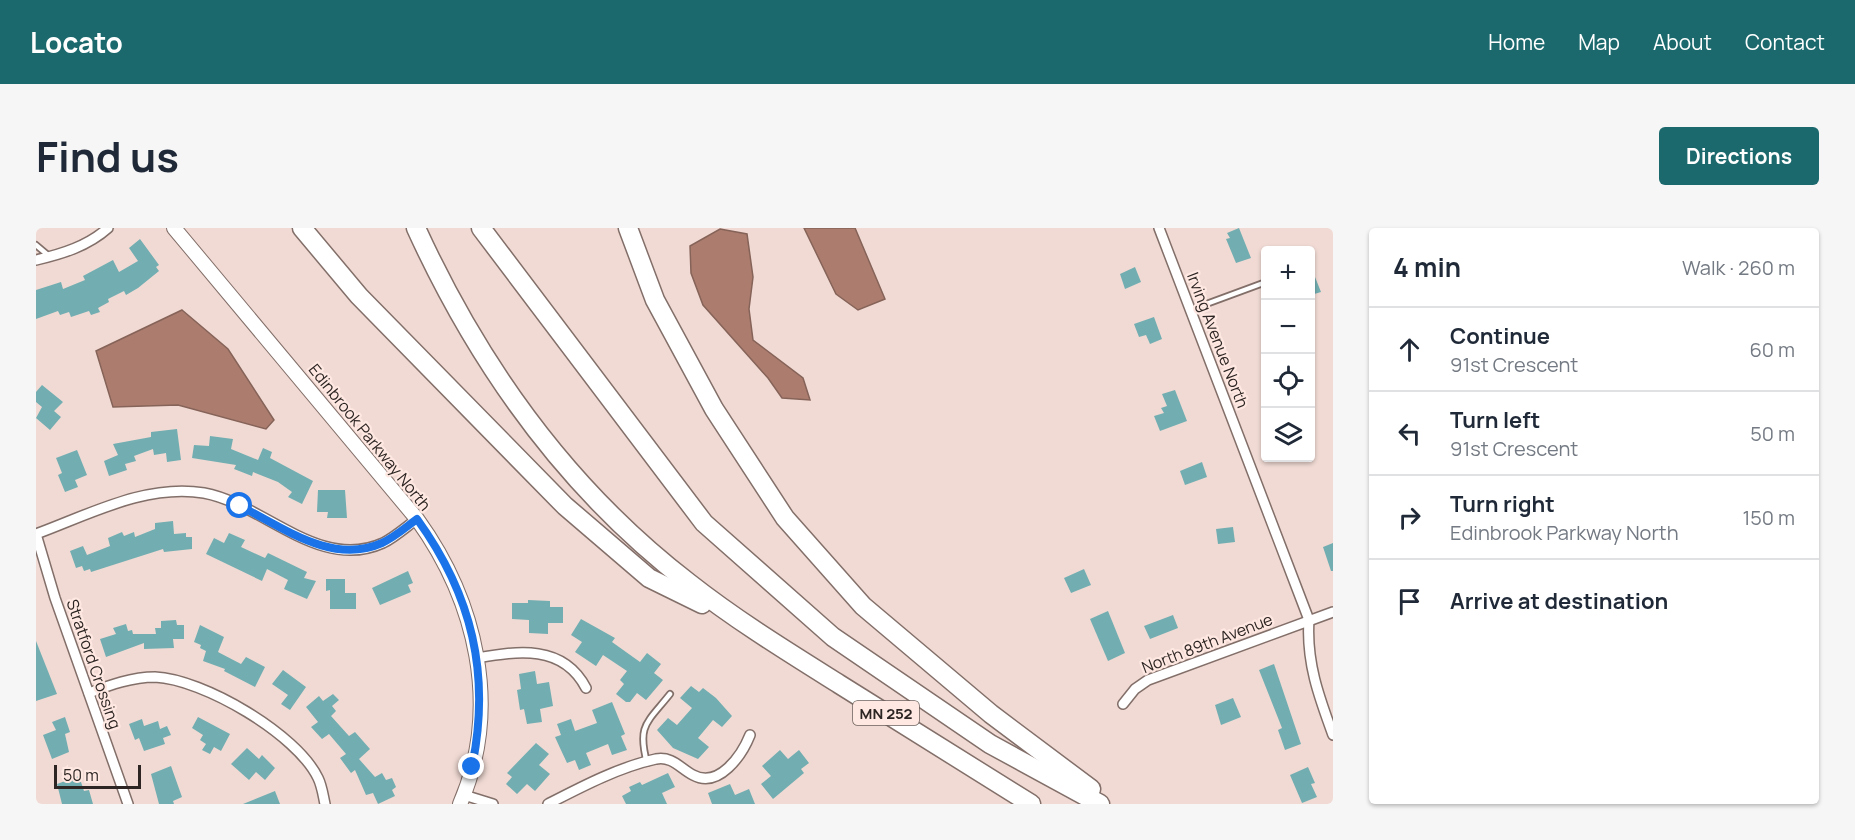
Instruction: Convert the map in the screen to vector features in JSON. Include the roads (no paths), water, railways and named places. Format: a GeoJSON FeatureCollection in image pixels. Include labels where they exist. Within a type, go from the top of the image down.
{"type":"FeatureCollection","features":[{"type":"Feature","properties":{"kind":"highway"},"geometry":{"type":"LineString","coordinates":[[302,228],[359,296],[565,506],[649,578],[742,623]]}},
{"type":"Feature","properties":{"kind":"highway"},"geometry":{"type":"LineString","coordinates":[[416,228],[440,280],[502,386],[543,440],[587,491],[636,538],[688,583],[742,623]]}},
{"type":"Feature","properties":{"kind":"highway"},"geometry":{"type":"LineString","coordinates":[[481,228],[704,523],[833,637],[990,744],[1100,804]]}},
{"type":"Feature","properties":{"kind":"highway"},"geometry":{"type":"LineString","coordinates":[[628,228],[655,300],[714,409],[785,518],[863,606],[991,714],[1111,804]]}},
{"type":"Feature","properties":{"kind":"highway","name":"MN 252"},"geometry":{"type":"LineString","coordinates":[[742,623],[1031,804]]}},
{"type":"Feature","properties":{"kind":"street"},"geometry":{"type":"LineString","coordinates":[[36,260],[72,250],[98,237],[108,228]]}},
{"type":"Feature","properties":{"kind":"street","name":"Edinbrook Parkway North"},"geometry":{"type":"LineString","coordinates":[[174,228],[417,519],[457,585],[477,658],[480,687],[478,732],[462,799]]}},
{"type":"Feature","properties":{"kind":"street","name":"Irving Avenue North"},"geometry":{"type":"LineString","coordinates":[[1159,228],[1309,620],[1307,642],[1310,666],[1333,735]]}},
{"type":"Feature","properties":{"kind":"street"},"geometry":{"type":"LineString","coordinates":[[36,534],[142,496],[180,492],[221,498],[332,550],[367,548],[384,542],[417,519]]}},
{"type":"Feature","properties":{"kind":"street","name":"Stratford Crossing"},"geometry":{"type":"LineString","coordinates":[[36,534],[55,598],[128,804]]}},
{"type":"Feature","properties":{"kind":"street","name":"North 89th Avenue"},"geometry":{"type":"LineString","coordinates":[[1123,704],[1135,689],[1148,680],[1333,612]]}},
{"type":"Feature","properties":{"kind":"street"},"geometry":{"type":"LineString","coordinates":[[477,658],[525,651],[543,653],[574,671],[586,688]]}},
{"type":"Feature","properties":{"kind":"street"},"geometry":{"type":"LineString","coordinates":[[89,693],[137,678],[155,677],[173,679],[198,688],[261,721],[296,750],[318,776],[325,804]]}},
{"type":"Feature","properties":{"kind":"street"},"geometry":{"type":"LineString","coordinates":[[548,804],[595,781],[647,763],[667,759],[693,776],[706,778],[717,775],[732,765],[743,751],[750,735]]}},
{"type":"Feature","properties":{"kind":"street"},"geometry":{"type":"LineString","coordinates":[[462,799],[493,804]]}},
{"type":"Feature","properties":{"kind":"lane"},"geometry":{"type":"LineString","coordinates":[[36,245],[50,256]]}},
{"type":"Feature","properties":{"kind":"lane"},"geometry":{"type":"LineString","coordinates":[[1190,310],[1261,284]]}},
{"type":"Feature","properties":{"kind":"lane"},"geometry":{"type":"LineString","coordinates":[[647,763],[642,743],[642,729],[670,694]]}}]}
